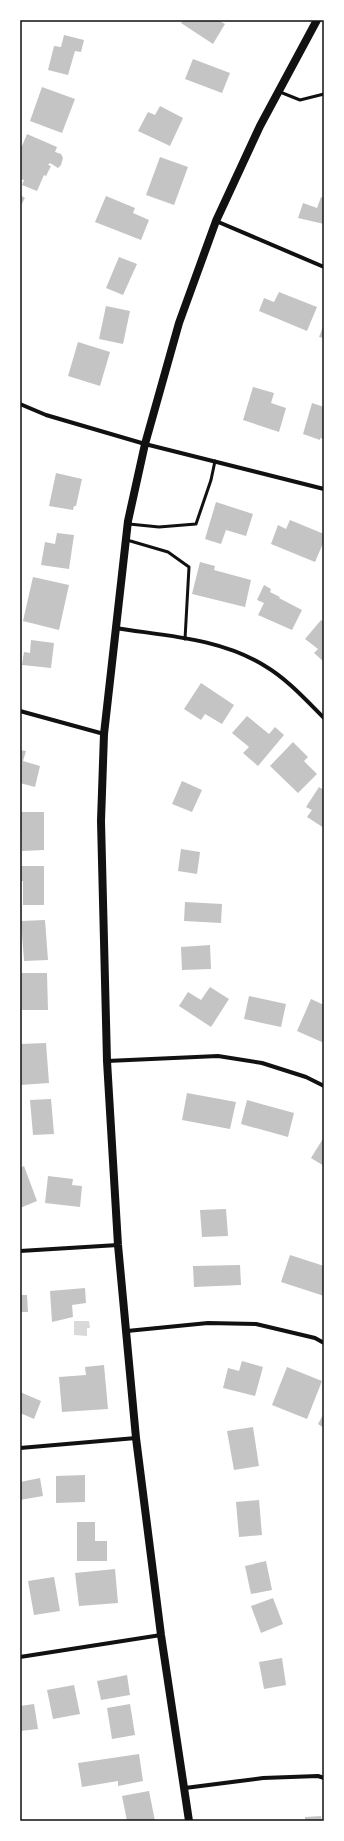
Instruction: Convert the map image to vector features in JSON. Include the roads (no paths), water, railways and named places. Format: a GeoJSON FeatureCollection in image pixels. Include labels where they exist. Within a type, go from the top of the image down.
{"type":"FeatureCollection","features":[{"type":"Feature","properties":{"kind":"main road"},"geometry":{"type":"LineString","coordinates":[[189,1821],[161,1635],[136,1438],[118,1245],[107,1060],[101,821],[104,734],[128,524],[145,444],[179,323],[216,221],[260,126],[317,20]]}},
{"type":"Feature","properties":{"kind":"street"},"geometry":{"type":"LineString","coordinates":[[216,221],[324,267]]}},
{"type":"Feature","properties":{"kind":"street"},"geometry":{"type":"LineString","coordinates":[[20,404],[46,415],[145,444],[324,489]]}},
{"type":"Feature","properties":{"kind":"street"},"geometry":{"type":"LineString","coordinates":[[115,628],[206,642],[238,652],[266,666],[302,696],[324,718]]}},
{"type":"Feature","properties":{"kind":"street"},"geometry":{"type":"LineString","coordinates":[[20,711],[104,734]]}},
{"type":"Feature","properties":{"kind":"street"},"geometry":{"type":"LineString","coordinates":[[107,1060],[218,1056],[262,1063],[306,1077],[324,1086]]}},
{"type":"Feature","properties":{"kind":"street"},"geometry":{"type":"LineString","coordinates":[[20,1251],[118,1245]]}},
{"type":"Feature","properties":{"kind":"street"},"geometry":{"type":"LineString","coordinates":[[127,1331],[208,1323],[256,1324],[315,1338],[324,1343]]}},
{"type":"Feature","properties":{"kind":"street"},"geometry":{"type":"LineString","coordinates":[[20,1448],[136,1438]]}},
{"type":"Feature","properties":{"kind":"street"},"geometry":{"type":"LineString","coordinates":[[20,1657],[161,1635]]}},
{"type":"Feature","properties":{"kind":"street"},"geometry":{"type":"LineString","coordinates":[[185,1788],[264,1778],[318,1776],[324,1778]]}},
{"type":"Feature","properties":{"kind":"lane"},"geometry":{"type":"LineString","coordinates":[[278,91],[300,100],[324,94]]}},
{"type":"Feature","properties":{"kind":"lane"},"geometry":{"type":"LineString","coordinates":[[128,524],[159,527],[196,524],[211,480],[215,461]]}},
{"type":"Feature","properties":{"kind":"lane"},"geometry":{"type":"LineString","coordinates":[[126,540],[168,552],[189,567],[185,639]]}}]}
